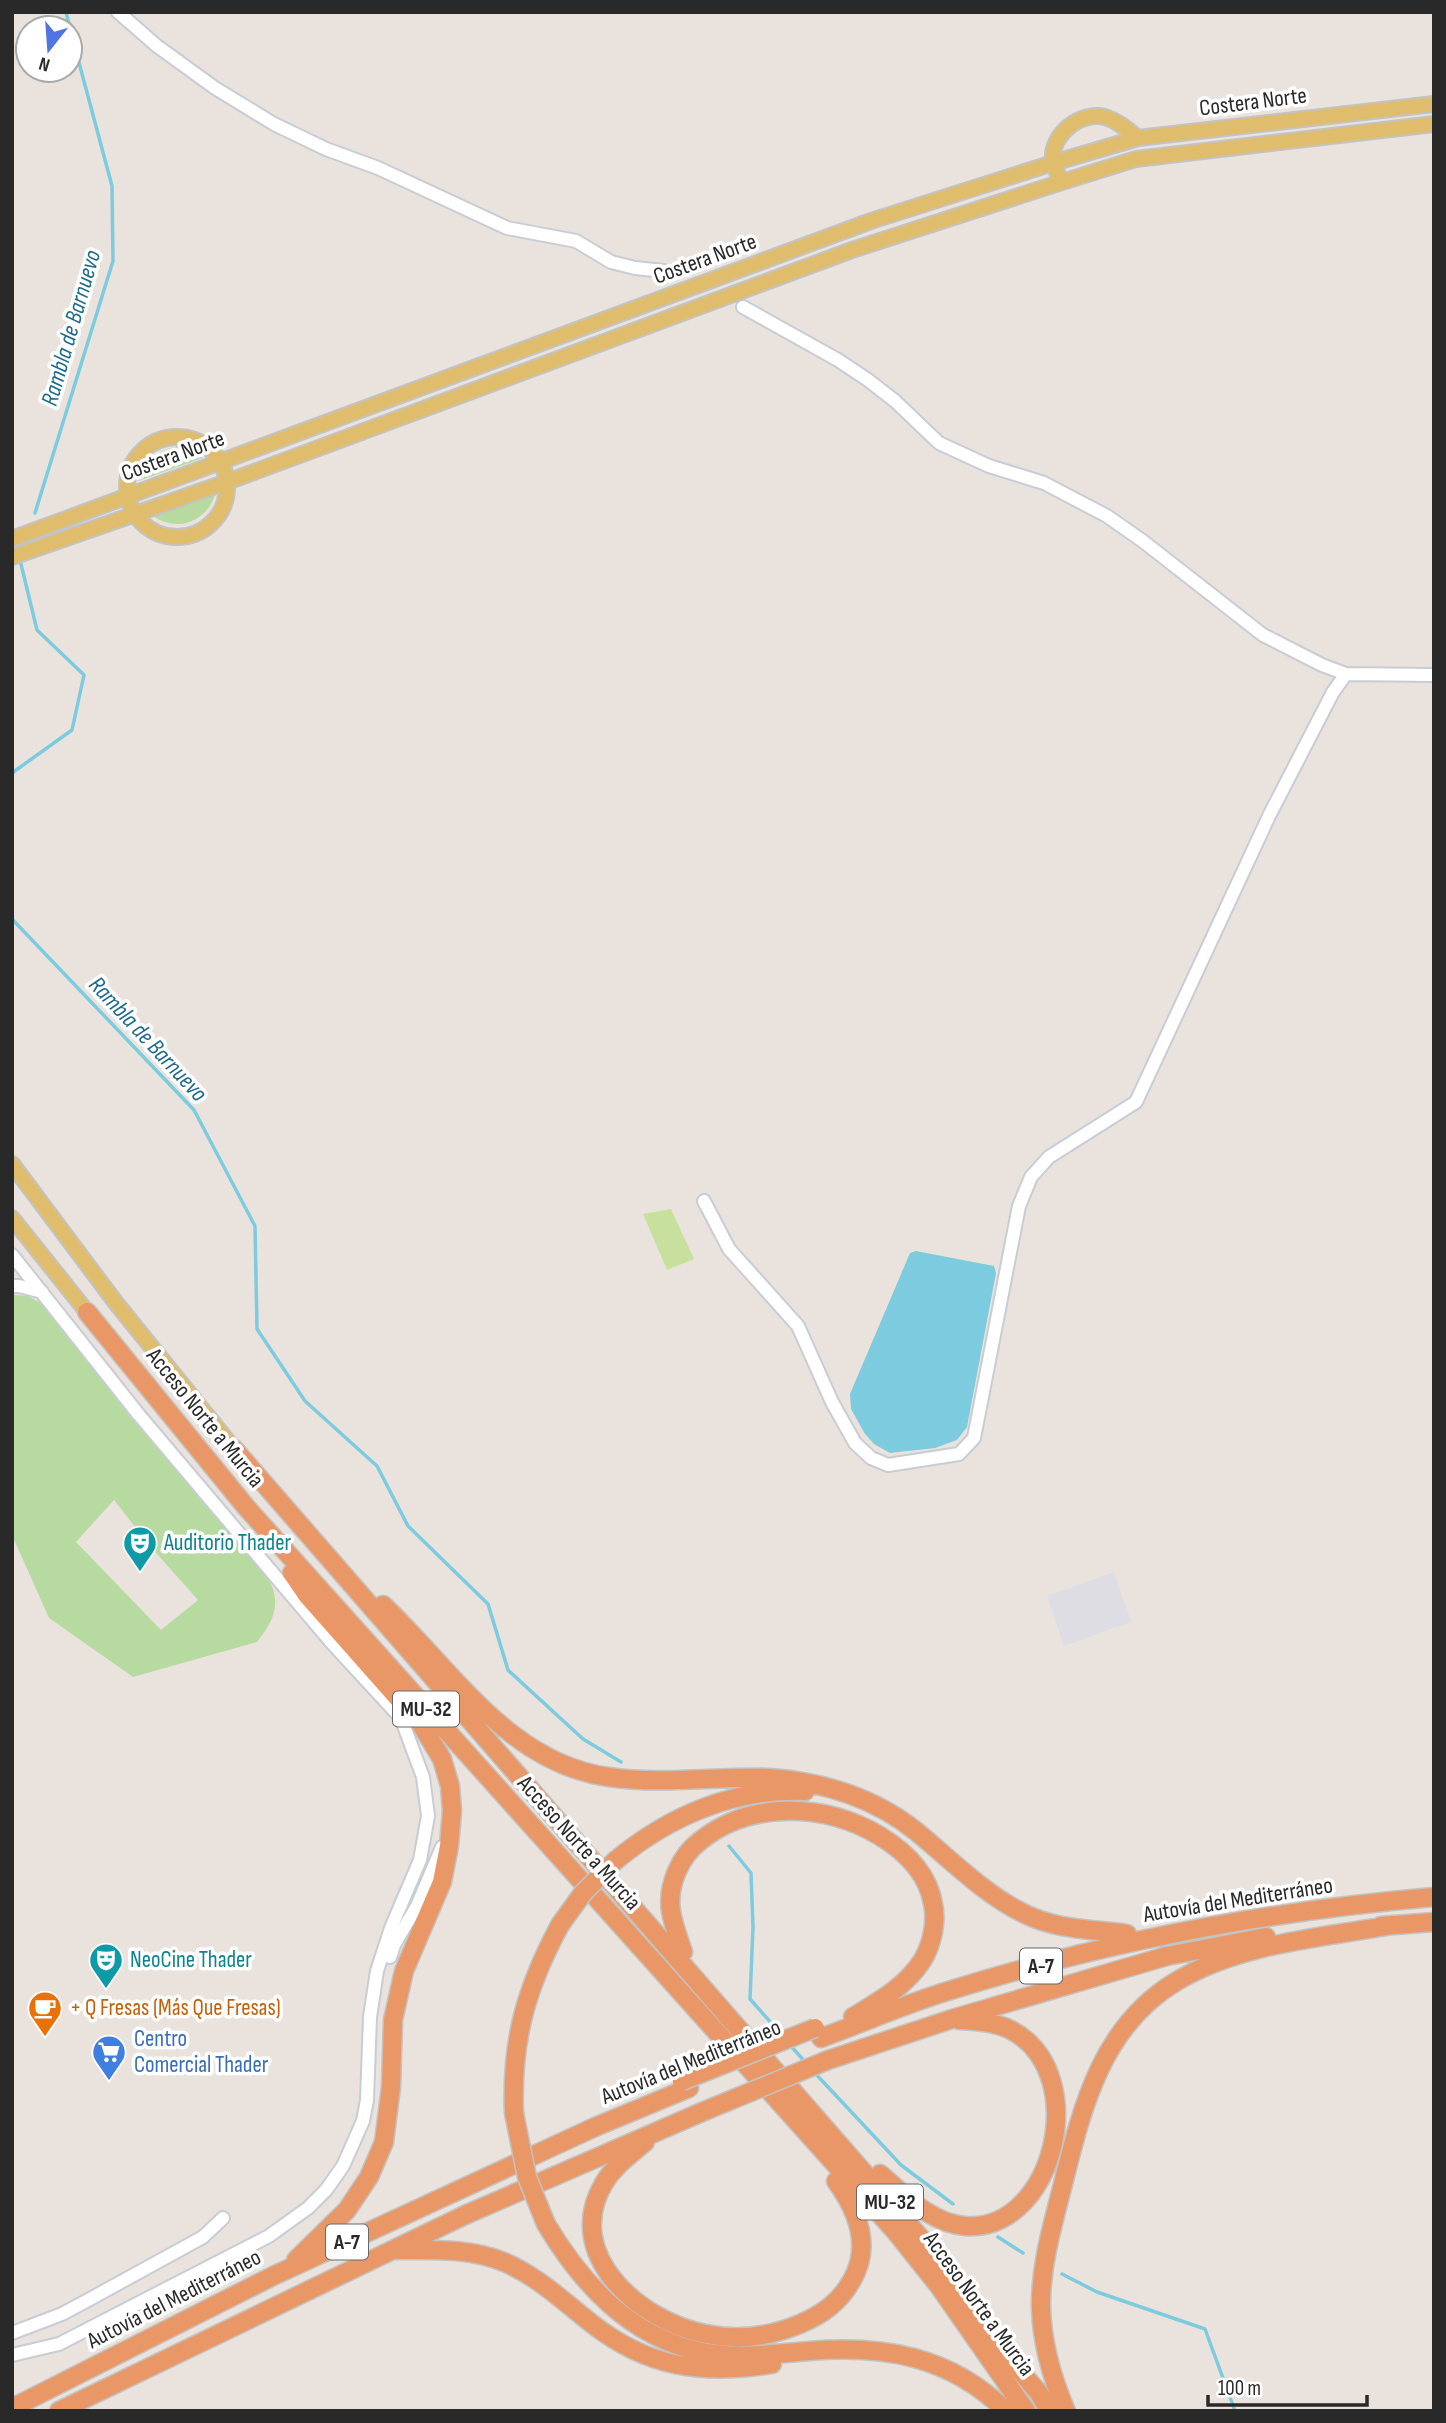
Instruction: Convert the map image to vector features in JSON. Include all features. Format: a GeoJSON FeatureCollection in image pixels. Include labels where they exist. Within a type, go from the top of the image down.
{"type":"FeatureCollection","features":[{"type":"Feature","properties":{"kind":"highway","name":"Acceso Norte a Murcia"},"geometry":{"type":"LineString","coordinates":[[87,1312],[246,1507],[909,2249],[1026,2411]]}},
{"type":"Feature","properties":{"kind":"highway"},"geometry":{"type":"LineString","coordinates":[[234,1449],[351,1575],[880,2174],[954,2265],[1026,2368],[1039,2393]]}},
{"type":"Feature","properties":{"kind":"highway","name":"Acceso Norte a Murcia"},"geometry":{"type":"LineString","coordinates":[[234,1449],[938,2258],[1039,2393],[1049,2411]]}},
{"type":"Feature","properties":{"kind":"highway"},"geometry":{"type":"LineString","coordinates":[[246,1507],[307,1595],[421,1724],[442,1759],[450,1786],[452,1811],[442,1882],[404,1971],[393,2020],[391,2087],[384,2142],[369,2177],[347,2210],[296,2260]]}},
{"type":"Feature","properties":{"kind":"highway"},"geometry":{"type":"LineString","coordinates":[[351,1575],[488,1713],[526,1745],[556,1761],[591,1773],[621,1779],[793,1779],[843,1791],[868,1800],[896,1817],[982,1888],[1023,1914],[1059,1926],[1126,1934]]}},
{"type":"Feature","properties":{"kind":"highway"},"geometry":{"type":"LineString","coordinates":[[896,1817],[862,1803],[815,1791],[789,1790],[746,1794],[670,1823],[615,1861],[583,1893],[560,1925],[538,1966],[519,2025],[513,2069],[514,2113],[521,2156],[546,2224],[565,2254],[603,2300],[639,2327],[663,2339],[702,2352],[746,2356],[863,2349],[904,2354],[935,2364],[973,2383],[1006,2411]]}},
{"type":"Feature","properties":{"kind":"highway"},"geometry":{"type":"LineString","coordinates":[[683,1952],[671,1910],[673,1887],[679,1866],[691,1848],[709,1833],[733,1821],[759,1813],[789,1810],[817,1812],[842,1818],[867,1828],[892,1843],[911,1860],[931,1892],[935,1914],[924,1959],[886,1998],[853,2017]]}},
{"type":"Feature","properties":{"kind":"highway","name":"Autovía del Mediterráneo"},"geometry":{"type":"LineString","coordinates":[[12,2408],[273,2276],[685,2084],[818,2033],[957,1989],[1134,1942],[1267,1916],[1434,1897]]}},
{"type":"Feature","properties":{"kind":"highway"},"geometry":{"type":"LineString","coordinates":[[818,2033],[853,2017],[985,1971],[1126,1934],[1242,1913],[1267,1916]]}},
{"type":"Feature","properties":{"kind":"highway","name":"Autovía del Mediterráneo"},"geometry":{"type":"LineString","coordinates":[[59,2411],[465,2215],[660,2129],[828,2060],[952,2019],[1167,1955],[1250,1939],[1434,1922]]}},
{"type":"Feature","properties":{"kind":"highway"},"geometry":{"type":"LineString","coordinates":[[1066,2411],[1046,2351],[1041,2306],[1042,2279],[1055,2214],[1087,2094],[1110,2047],[1138,2012],[1155,1998],[1175,1983],[1214,1962],[1271,1947],[1392,1925]]}},
{"type":"Feature","properties":{"kind":"highway"},"geometry":{"type":"LineString","coordinates":[[880,2174],[925,2211],[951,2223],[967,2226],[992,2222],[1015,2209],[1028,2196],[1044,2169],[1056,2132],[1057,2112],[1053,2085],[1040,2055],[1011,2030],[998,2025],[952,2019]]}},
{"type":"Feature","properties":{"kind":"highway"},"geometry":{"type":"LineString","coordinates":[[273,2276],[339,2236],[557,2134],[685,2084]]}},
{"type":"Feature","properties":{"kind":"highway"},"geometry":{"type":"LineString","coordinates":[[660,2129],[617,2165],[602,2185],[593,2207],[594,2245],[607,2272],[622,2290],[644,2308],[676,2326],[723,2337],[761,2336],[778,2332],[820,2314],[841,2297],[855,2275],[861,2244],[856,2213],[847,2196],[786,2122],[774,2097]]}},
{"type":"Feature","properties":{"kind":"highway"},"geometry":{"type":"LineString","coordinates":[[395,2250],[462,2250],[507,2263],[539,2281],[608,2335],[645,2355],[677,2365],[703,2369],[744,2369],[863,2349]]}},
{"type":"Feature","properties":{"kind":"main road","name":"Costera Norte"},"geometry":{"type":"LineString","coordinates":[[12,539],[871,221],[1053,163],[1138,138],[1434,104]]}},
{"type":"Feature","properties":{"kind":"main road"},"geometry":{"type":"LineString","coordinates":[[1062,182],[1053,163],[1054,152],[1058,139],[1068,127],[1084,119],[1102,116],[1138,138]]}},
{"type":"Feature","properties":{"kind":"main road","name":"Costera Norte"},"geometry":{"type":"LineString","coordinates":[[12,557],[227,482],[852,250],[1136,159],[1434,124]]}},
{"type":"Feature","properties":{"kind":"main road"},"geometry":{"type":"LineString","coordinates":[[177,436],[195,440],[210,449],[221,463],[227,482],[226,498],[219,514],[208,526],[193,534],[177,537],[160,534],[145,526],[134,514],[127,497],[127,479],[132,462],[144,449],[159,440],[177,436]]}},
{"type":"Feature","properties":{"kind":"main road"},"geometry":{"type":"LineString","coordinates":[[12,1164],[116,1303],[234,1449]]}},
{"type":"Feature","properties":{"kind":"main road"},"geometry":{"type":"LineString","coordinates":[[12,1218],[87,1312]]}},
{"type":"Feature","properties":{"kind":"street"},"geometry":{"type":"LineString","coordinates":[[118,12],[157,46],[215,88],[274,124],[326,149],[378,168],[507,228],[576,241],[611,262],[664,271]]}},
{"type":"Feature","properties":{"kind":"street"},"geometry":{"type":"LineString","coordinates":[[743,307],[838,360],[868,380],[895,401],[939,443],[989,466],[1044,483],[1099,512],[1144,542],[1263,635],[1346,674],[1434,675]]}},
{"type":"Feature","properties":{"kind":"street"},"geometry":{"type":"LineString","coordinates":[[704,1201],[729,1249],[798,1326],[832,1402],[855,1443],[872,1458],[888,1465],[959,1454],[974,1438],[1019,1206],[1031,1177],[1049,1157],[1136,1102],[1269,816],[1346,674]]}},
{"type":"Feature","properties":{"kind":"street"},"geometry":{"type":"LineString","coordinates":[[12,1255],[148,1426],[331,1642],[401,1718],[423,1777],[428,1816],[420,1860],[391,1928],[377,1971],[370,2017],[367,2100],[363,2121],[343,2166],[317,2199],[269,2236],[59,2344],[12,2355]]}},
{"type":"Feature","properties":{"kind":"street"},"geometry":{"type":"LineString","coordinates":[[12,1286],[42,1292]]}},
{"type":"Feature","properties":{"kind":"street"},"geometry":{"type":"LineString","coordinates":[[370,2017],[394,1945],[417,1906],[437,1862],[452,1811]]}},
{"type":"Feature","properties":{"kind":"street"},"geometry":{"type":"LineString","coordinates":[[12,2333],[62,2314],[90,2299],[203,2237],[223,2218]]}},
{"type":"Feature","properties":{"kind":"shaded area"},"geometry":{"type":"Polygon","coordinates":[[[1114,1572],[1131,1622],[1064,1646],[1047,1596],[1114,1572]]]}},
{"type":"Feature","properties":{"kind":"green space"},"geometry":{"type":"Polygon","coordinates":[[[177,446],[194,449],[203,458],[138,481],[144,467],[152,458],[177,446]]]}},
{"type":"Feature","properties":{"kind":"green space"},"geometry":{"type":"Polygon","coordinates":[[[216,492],[206,511],[190,522],[171,523],[151,515],[216,492]]]}},
{"type":"Feature","properties":{"kind":"green space"},"geometry":{"type":"Polygon","coordinates":[[[671,1209],[694,1259],[667,1270],[643,1214],[671,1209]]]}},
{"type":"Feature","properties":{"kind":"green space"},"geometry":{"type":"Polygon","coordinates":[[[12,1296],[28,1296],[41,1303],[269,1580],[275,1597],[274,1612],[257,1642],[133,1677],[49,1618],[12,1535],[12,1296]],[[114,1500],[76,1542],[161,1630],[198,1600],[114,1500]]]}},
{"type":"Feature","properties":{"kind":"water"},"geometry":{"type":"Polygon","coordinates":[[[916,1251],[994,1266],[996,1273],[967,1427],[957,1440],[935,1448],[890,1453],[874,1444],[865,1434],[851,1409],[850,1394],[910,1253],[916,1251]]]}},
{"type":"Feature","properties":{"kind":"waterway","name":"Rambla de Barnuevo"},"geometry":{"type":"LineString","coordinates":[[35,513],[113,261],[112,186],[84,81]]}},
{"type":"Feature","properties":{"kind":"waterway","name":"Rambla de Barnuevo"},"geometry":{"type":"LineString","coordinates":[[12,773],[72,730],[84,675],[37,630],[20,560]]}},
{"type":"Feature","properties":{"kind":"waterway","name":"Rambla de Barnuevo"},"geometry":{"type":"LineString","coordinates":[[12,919],[194,1110],[255,1226],[257,1329],[305,1401],[377,1466],[408,1526],[488,1604],[508,1670],[583,1739],[621,1762]]}},
{"type":"Feature","properties":{"kind":"waterway"},"geometry":{"type":"LineString","coordinates":[[729,1846],[751,1873],[753,1927],[750,1999],[781,2034]]}},
{"type":"Feature","properties":{"kind":"waterway"},"geometry":{"type":"LineString","coordinates":[[790,2045],[806,2063]]}},
{"type":"Feature","properties":{"kind":"waterway"},"geometry":{"type":"LineString","coordinates":[[813,2071],[901,2165],[953,2204]]}},
{"type":"Feature","properties":{"kind":"waterway"},"geometry":{"type":"LineString","coordinates":[[998,2237],[1023,2253]]}},
{"type":"Feature","properties":{"kind":"waterway"},"geometry":{"type":"LineString","coordinates":[[1062,2274],[1097,2292],[1205,2329],[1235,2411]]}},
{"type":"Feature","properties":{"kind":"place","name":"Auditorio Thader"},"geometry":{"type":"Point","coordinates":[140,1573]}},
{"type":"Feature","properties":{"kind":"place","name":"NeoCine Thader"},"geometry":{"type":"Point","coordinates":[106,1990]}},
{"type":"Feature","properties":{"kind":"place","name":"+ Q Fresas (Más Que Fresas)"},"geometry":{"type":"Point","coordinates":[45,2038]}},
{"type":"Feature","properties":{"kind":"place","name":"Centro Comercial Thader"},"geometry":{"type":"Point","coordinates":[109,2082]}}]}
